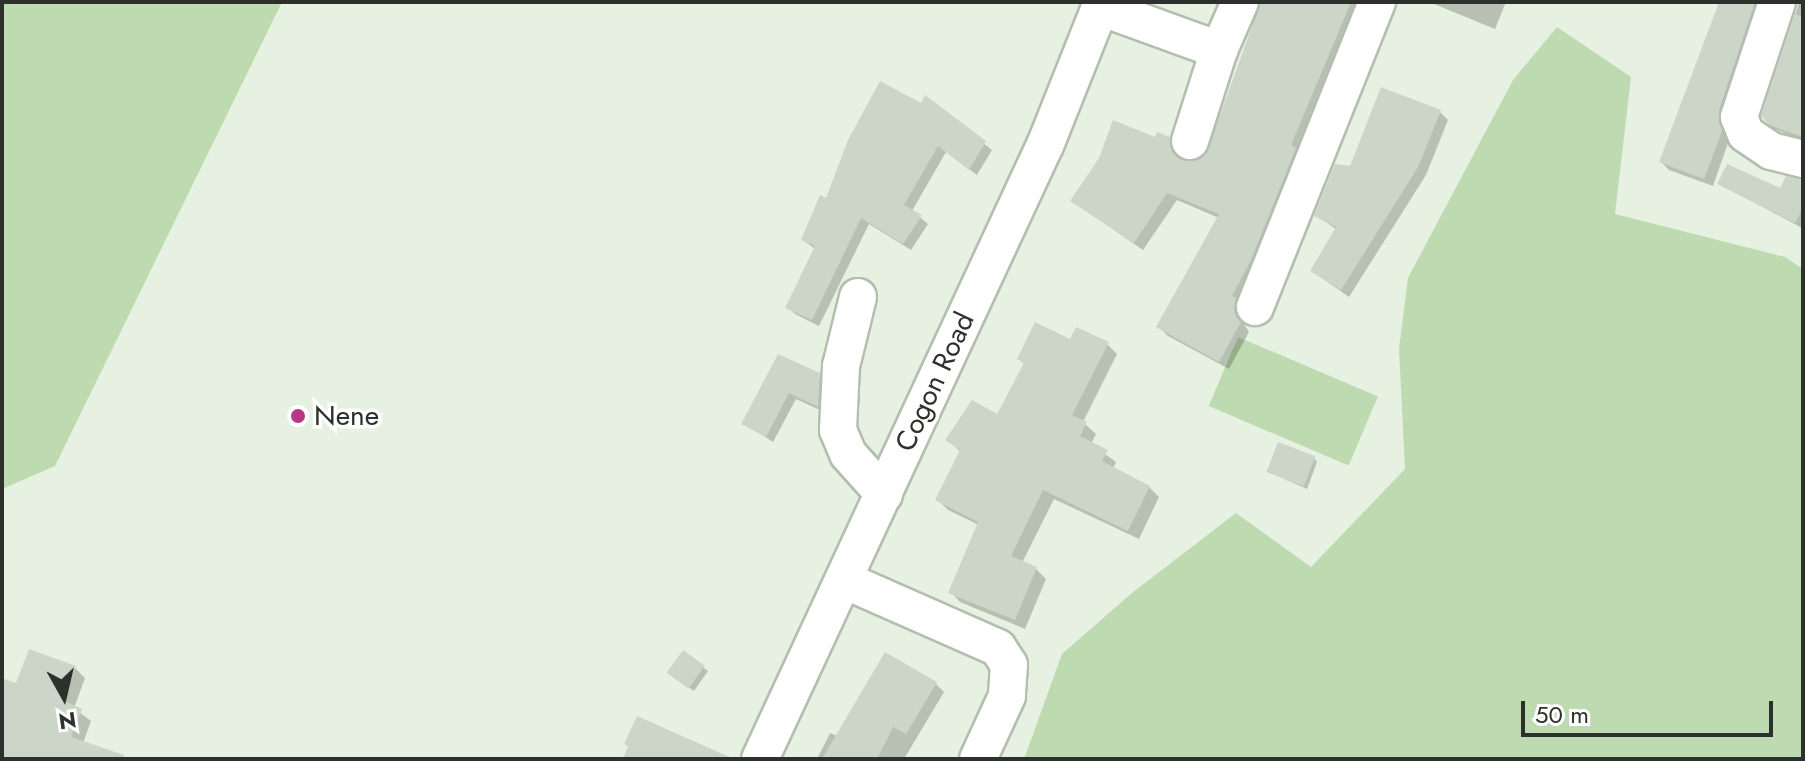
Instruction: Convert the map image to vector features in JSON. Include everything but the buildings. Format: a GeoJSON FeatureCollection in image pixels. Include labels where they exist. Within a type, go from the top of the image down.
{"type":"FeatureCollection","features":[{"type":"Feature","properties":{"kind":"street"},"geometry":{"type":"LineString","coordinates":[[1190,141],[1219,50],[1240,2]]}},
{"type":"Feature","properties":{"kind":"street"},"geometry":{"type":"LineString","coordinates":[[1255,307],[1377,2]]}},
{"type":"Feature","properties":{"kind":"street"},"geometry":{"type":"LineString","coordinates":[[1777,2],[1739,117],[1746,134],[1771,151],[1803,159]]}},
{"type":"Feature","properties":{"kind":"street"},"geometry":{"type":"LineString","coordinates":[[1101,5],[1219,50]]}},
{"type":"Feature","properties":{"kind":"street","name":"Cogon Road"},"geometry":{"type":"LineString","coordinates":[[760,759],[1046,143],[1101,5]]}},
{"type":"Feature","properties":{"kind":"street"},"geometry":{"type":"LineString","coordinates":[[858,297],[841,366],[838,430],[848,454],[884,494]]}},
{"type":"Feature","properties":{"kind":"street"},"geometry":{"type":"LineString","coordinates":[[844,580],[998,648],[1009,665],[1007,696],[978,759]]}},
{"type":"Feature","properties":{"kind":"green space"},"geometry":{"type":"Polygon","coordinates":[[[2,2],[282,2],[55,466],[2,489],[2,2]]]}},
{"type":"Feature","properties":{"kind":"green space"},"geometry":{"type":"Polygon","coordinates":[[[1557,27],[1631,77],[1615,214],[1785,257],[1803,269],[1803,759],[1024,759],[1062,654],[1132,593],[1236,513],[1311,567],[1405,469],[1399,349],[1408,278],[1513,80],[1557,27]]]}},
{"type":"Feature","properties":{"kind":"green space"},"geometry":{"type":"Polygon","coordinates":[[[1238,337],[1378,396],[1349,465],[1209,406],[1238,337]]]}},
{"type":"Feature","properties":{"kind":"place","name":"Nene"},"geometry":{"type":"Point","coordinates":[298,416]}}]}
